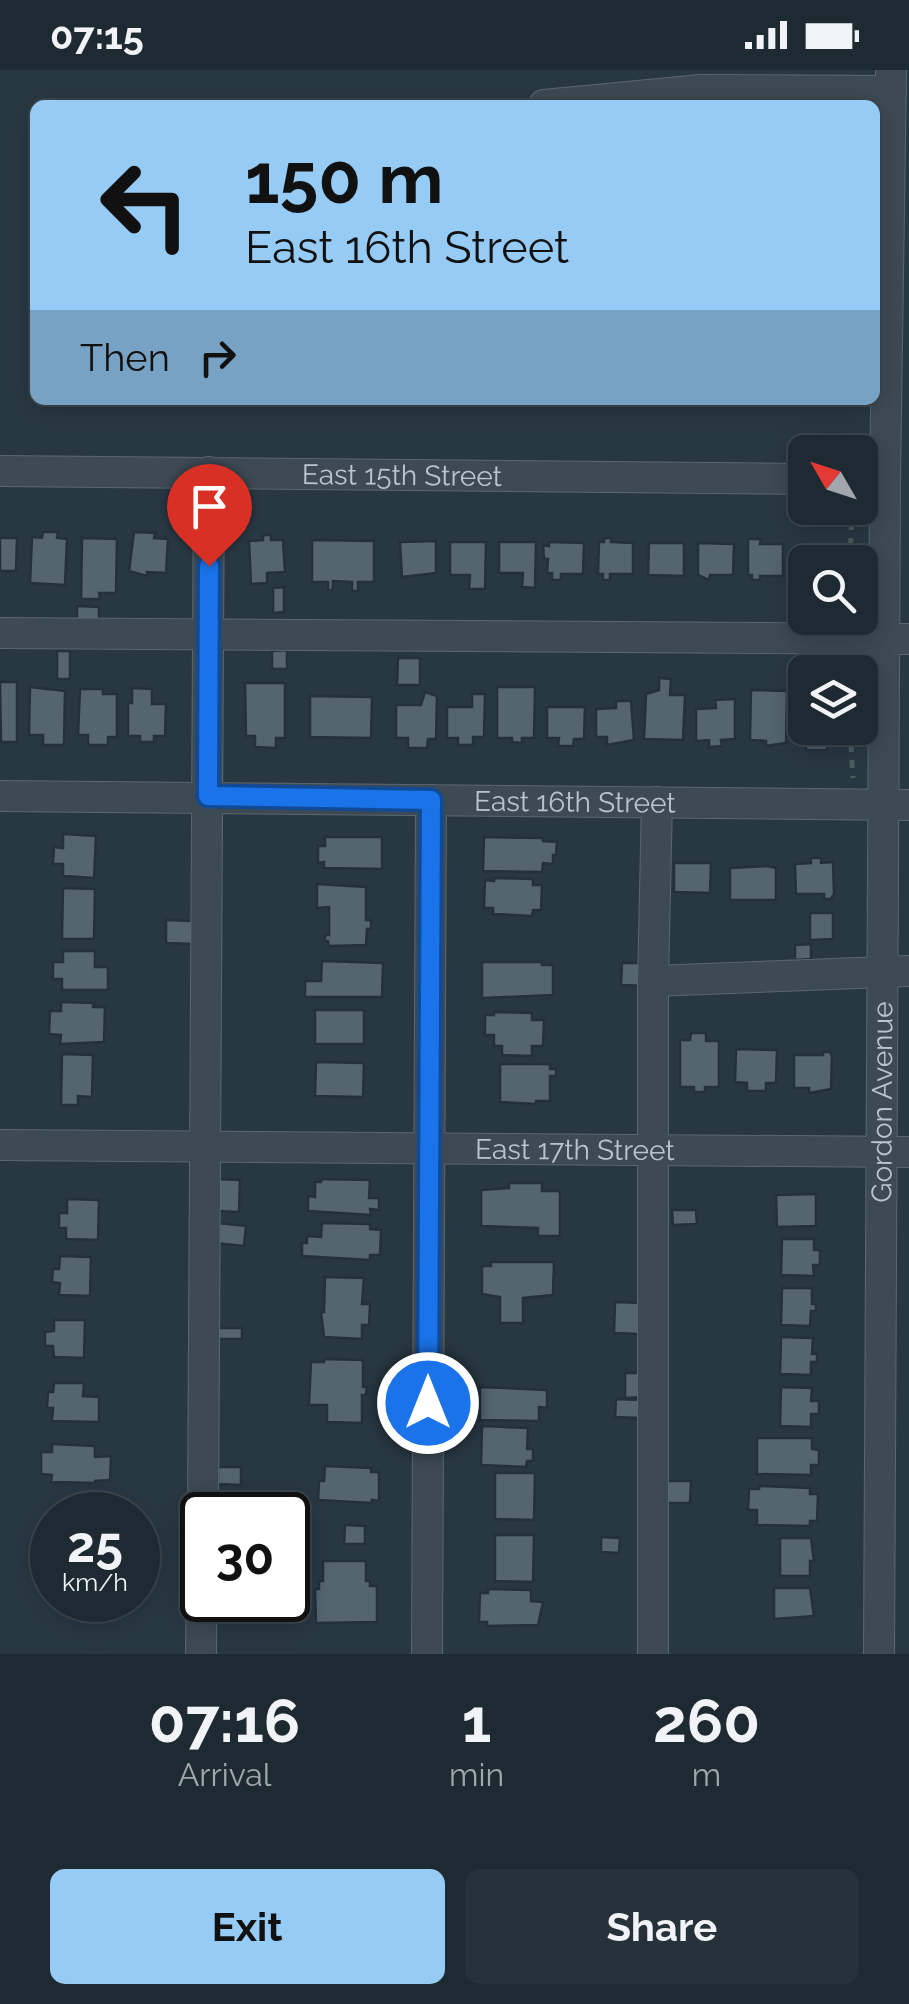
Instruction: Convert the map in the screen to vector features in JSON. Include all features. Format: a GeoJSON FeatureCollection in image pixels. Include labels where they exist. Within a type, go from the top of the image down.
{"type":"FeatureCollection","features":[{"type":"Feature","properties":{"kind":"street"},"geometry":{"type":"LineString","coordinates":[[596,100],[891,80]]}},
{"type":"Feature","properties":{"kind":"street","name":"Gordon Avenue"},"geometry":{"type":"LineString","coordinates":[[879,1654],[896,1152],[897,639],[885,480],[899,287],[899,164],[891,80]]}},
{"type":"Feature","properties":{"kind":"street","name":"East 15th Street"},"geometry":{"type":"LineString","coordinates":[[0,472],[788,479]]}},
{"type":"Feature","properties":{"kind":"street"},"geometry":{"type":"LineString","coordinates":[[202,1492],[209,472]]}},
{"type":"Feature","properties":{"kind":"street"},"geometry":{"type":"LineString","coordinates":[[0,633],[897,639]]}},
{"type":"Feature","properties":{"kind":"street","name":"East 16th Street"},"geometry":{"type":"LineString","coordinates":[[0,796],[897,805]]}},
{"type":"Feature","properties":{"kind":"street"},"geometry":{"type":"LineString","coordinates":[[427,1654],[431,800]]}},
{"type":"Feature","properties":{"kind":"street"},"geometry":{"type":"LineString","coordinates":[[653,1654],[653,981],[657,802]]}},
{"type":"Feature","properties":{"kind":"street"},"geometry":{"type":"LineString","coordinates":[[653,981],[897,971]]}},
{"type":"Feature","properties":{"kind":"street","name":"East 17th Street"},"geometry":{"type":"LineString","coordinates":[[0,1145],[896,1152]]}},
{"type":"Feature","properties":{"kind":"street"},"geometry":{"type":"LineString","coordinates":[[201,1622],[201,1654]]}},
{"type":"Feature","properties":{"kind":"path"},"geometry":{"type":"LineString","coordinates":[[850,745],[850,777]]}},
{"type":"Feature","properties":{"kind":"building"},"geometry":{"type":"Polygon","coordinates":[[[43,532],[58,532],[57,538],[67,539],[65,585],[30,583],[32,537],[42,538],[43,532]]]}},
{"type":"Feature","properties":{"kind":"building"},"geometry":{"type":"Polygon","coordinates":[[[134,532],[155,533],[154,538],[168,539],[166,573],[147,572],[147,576],[129,571],[134,532]]]}},
{"type":"Feature","properties":{"kind":"building"},"geometry":{"type":"Polygon","coordinates":[[[263,535],[283,540],[285,572],[267,573],[267,583],[251,584],[249,541],[263,540],[263,535]]]}},
{"type":"Feature","properties":{"kind":"building"},"geometry":{"type":"Polygon","coordinates":[[[0,538],[17,538],[16,571],[0,571],[0,538]]]}},
{"type":"Feature","properties":{"kind":"building"},"geometry":{"type":"Polygon","coordinates":[[[82,538],[117,539],[116,593],[99,593],[100,599],[81,599],[82,538]]]}},
{"type":"Feature","properties":{"kind":"building"},"geometry":{"type":"Polygon","coordinates":[[[604,538],[633,543],[633,574],[610,574],[610,580],[603,580],[603,574],[598,574],[599,542],[604,542],[604,538]]]}},
{"type":"Feature","properties":{"kind":"building"},"geometry":{"type":"Polygon","coordinates":[[[748,539],[761,539],[760,544],[783,544],[783,576],[752,580],[752,575],[748,575],[748,539]]]}},
{"type":"Feature","properties":{"kind":"building"},"geometry":{"type":"Polygon","coordinates":[[[312,540],[374,541],[374,582],[358,582],[358,591],[352,591],[352,582],[333,581],[333,590],[328,590],[328,582],[312,582],[312,540]]]}},
{"type":"Feature","properties":{"kind":"building"},"geometry":{"type":"Polygon","coordinates":[[[436,541],[436,573],[402,577],[400,542],[436,541]]]}},
{"type":"Feature","properties":{"kind":"building"},"geometry":{"type":"Polygon","coordinates":[[[450,542],[486,542],[485,589],[469,589],[470,575],[450,575],[450,542]]]}},
{"type":"Feature","properties":{"kind":"building"},"geometry":{"type":"Polygon","coordinates":[[[499,542],[536,542],[535,588],[522,587],[523,573],[499,573],[499,542]]]}},
{"type":"Feature","properties":{"kind":"building"},"geometry":{"type":"Polygon","coordinates":[[[549,542],[584,543],[583,574],[561,574],[561,580],[552,580],[552,573],[547,573],[548,559],[544,559],[543,545],[549,546],[549,542]]]}},
{"type":"Feature","properties":{"kind":"building"},"geometry":{"type":"Polygon","coordinates":[[[649,543],[684,543],[684,576],[648,575],[649,543]]]}},
{"type":"Feature","properties":{"kind":"building"},"geometry":{"type":"Polygon","coordinates":[[[698,543],[734,544],[733,575],[710,575],[709,580],[698,575],[698,543]]]}},
{"type":"Feature","properties":{"kind":"building"},"geometry":{"type":"Polygon","coordinates":[[[284,587],[284,612],[273,613],[273,588],[284,587]]]}},
{"type":"Feature","properties":{"kind":"building"},"geometry":{"type":"Polygon","coordinates":[[[77,606],[99,607],[99,624],[77,624],[77,606]]]}},
{"type":"Feature","properties":{"kind":"building"},"geometry":{"type":"Polygon","coordinates":[[[287,650],[287,669],[272,669],[272,651],[287,650]]]}},
{"type":"Feature","properties":{"kind":"building"},"geometry":{"type":"Polygon","coordinates":[[[57,651],[70,651],[70,679],[57,679],[57,651]]]}},
{"type":"Feature","properties":{"kind":"building"},"geometry":{"type":"Polygon","coordinates":[[[398,658],[420,658],[420,685],[397,685],[398,658]]]}},
{"type":"Feature","properties":{"kind":"building"},"geometry":{"type":"Polygon","coordinates":[[[659,678],[671,679],[670,695],[685,695],[683,740],[644,739],[646,694],[659,690],[659,678]]]}},
{"type":"Feature","properties":{"kind":"building"},"geometry":{"type":"Polygon","coordinates":[[[0,682],[17,682],[17,742],[1,742],[0,682]]]}},
{"type":"Feature","properties":{"kind":"building"},"geometry":{"type":"Polygon","coordinates":[[[245,683],[285,683],[285,738],[276,738],[276,748],[255,747],[255,736],[246,736],[245,683]]]}},
{"type":"Feature","properties":{"kind":"building"},"geometry":{"type":"Polygon","coordinates":[[[30,687],[65,691],[64,745],[43,745],[43,735],[29,735],[30,687]]]}},
{"type":"Feature","properties":{"kind":"building"},"geometry":{"type":"Polygon","coordinates":[[[497,687],[535,687],[534,738],[522,738],[522,743],[497,738],[497,687]]]}},
{"type":"Feature","properties":{"kind":"building"},"geometry":{"type":"Polygon","coordinates":[[[132,688],[152,689],[152,704],[166,704],[165,736],[154,736],[154,742],[140,742],[140,736],[128,736],[132,688]]]}},
{"type":"Feature","properties":{"kind":"building"},"geometry":{"type":"Polygon","coordinates":[[[80,689],[103,689],[103,694],[117,694],[117,737],[108,737],[108,745],[88,745],[88,735],[78,735],[80,689]]]}},
{"type":"Feature","properties":{"kind":"building"},"geometry":{"type":"Polygon","coordinates":[[[751,690],[787,691],[786,743],[766,746],[766,741],[750,740],[751,690]]]}},
{"type":"Feature","properties":{"kind":"building"},"geometry":{"type":"Polygon","coordinates":[[[425,692],[437,696],[436,739],[428,739],[427,748],[408,748],[408,738],[396,738],[396,705],[421,705],[425,692]]]}},
{"type":"Feature","properties":{"kind":"building"},"geometry":{"type":"Polygon","coordinates":[[[472,694],[485,694],[484,737],[473,737],[473,745],[458,745],[458,738],[447,738],[447,707],[472,707],[472,694]]]}},
{"type":"Feature","properties":{"kind":"building"},"geometry":{"type":"Polygon","coordinates":[[[310,696],[372,697],[371,738],[310,737],[310,696]]]}},
{"type":"Feature","properties":{"kind":"building"},"geometry":{"type":"Polygon","coordinates":[[[735,699],[735,739],[721,740],[722,746],[709,747],[709,740],[696,741],[696,709],[716,708],[715,700],[735,699]]]}},
{"type":"Feature","properties":{"kind":"building"},"geometry":{"type":"Polygon","coordinates":[[[616,701],[631,701],[634,740],[607,745],[607,737],[596,737],[596,709],[616,708],[616,701]]]}},
{"type":"Feature","properties":{"kind":"building"},"geometry":{"type":"Polygon","coordinates":[[[547,707],[585,707],[584,739],[574,739],[573,746],[558,746],[559,738],[547,738],[547,707]]]}},
{"type":"Feature","properties":{"kind":"building"},"geometry":{"type":"Polygon","coordinates":[[[806,745],[827,745],[827,750],[806,750],[806,745]]]}},
{"type":"Feature","properties":{"kind":"building"},"geometry":{"type":"Polygon","coordinates":[[[63,834],[96,836],[94,878],[63,876],[63,864],[53,864],[54,847],[63,848],[63,834]]]}},
{"type":"Feature","properties":{"kind":"building"},"geometry":{"type":"Polygon","coordinates":[[[325,837],[382,837],[382,869],[324,868],[324,862],[318,863],[318,846],[325,846],[325,837]]]}},
{"type":"Feature","properties":{"kind":"building"},"geometry":{"type":"Polygon","coordinates":[[[484,837],[543,838],[557,842],[556,855],[553,864],[543,863],[542,872],[483,871],[484,837]]]}},
{"type":"Feature","properties":{"kind":"building"},"geometry":{"type":"Polygon","coordinates":[[[811,858],[821,858],[821,863],[833,862],[831,899],[824,899],[824,894],[796,894],[795,864],[811,863],[811,858]]]}},
{"type":"Feature","properties":{"kind":"building"},"geometry":{"type":"Polygon","coordinates":[[[674,863],[711,863],[710,893],[674,892],[674,863]]]}},
{"type":"Feature","properties":{"kind":"building"},"geometry":{"type":"Polygon","coordinates":[[[730,868],[776,868],[776,900],[730,900],[730,868]]]}},
{"type":"Feature","properties":{"kind":"building"},"geometry":{"type":"Polygon","coordinates":[[[533,879],[533,885],[542,885],[541,910],[533,910],[532,916],[493,914],[493,908],[484,908],[485,880],[533,879]]]}},
{"type":"Feature","properties":{"kind":"building"},"geometry":{"type":"Polygon","coordinates":[[[317,884],[366,887],[366,920],[371,920],[371,929],[367,929],[366,945],[329,946],[325,935],[329,935],[329,907],[317,908],[317,884]]]}},
{"type":"Feature","properties":{"kind":"building"},"geometry":{"type":"Polygon","coordinates":[[[63,888],[95,889],[94,939],[62,939],[63,888]]]}},
{"type":"Feature","properties":{"kind":"building"},"geometry":{"type":"Polygon","coordinates":[[[810,913],[833,913],[833,939],[810,940],[810,913]]]}},
{"type":"Feature","properties":{"kind":"building"},"geometry":{"type":"Polygon","coordinates":[[[166,920],[193,921],[192,944],[166,943],[166,920]]]}},
{"type":"Feature","properties":{"kind":"building"},"geometry":{"type":"Polygon","coordinates":[[[811,944],[811,959],[795,960],[795,945],[811,944]]]}},
{"type":"Feature","properties":{"kind":"building"},"geometry":{"type":"Polygon","coordinates":[[[63,951],[95,951],[95,967],[108,967],[108,990],[62,990],[62,979],[53,979],[53,962],[63,962],[63,951]]]}},
{"type":"Feature","properties":{"kind":"building"},"geometry":{"type":"Polygon","coordinates":[[[322,961],[383,963],[382,997],[305,997],[305,981],[321,981],[322,961]]]}},
{"type":"Feature","properties":{"kind":"building"},"geometry":{"type":"Polygon","coordinates":[[[482,962],[553,965],[553,995],[482,998],[482,962]]]}},
{"type":"Feature","properties":{"kind":"building"},"geometry":{"type":"Polygon","coordinates":[[[622,963],[647,963],[647,986],[621,985],[622,963]]]}},
{"type":"Feature","properties":{"kind":"building"},"geometry":{"type":"Polygon","coordinates":[[[61,1002],[105,1007],[104,1042],[60,1044],[61,1035],[49,1034],[50,1011],[61,1011],[61,1002]]]}},
{"type":"Feature","properties":{"kind":"building"},"geometry":{"type":"Polygon","coordinates":[[[315,1010],[364,1010],[364,1044],[315,1044],[315,1010]]]}},
{"type":"Feature","properties":{"kind":"building"},"geometry":{"type":"Polygon","coordinates":[[[532,1013],[532,1020],[544,1020],[543,1046],[532,1046],[532,1056],[502,1055],[502,1046],[494,1046],[494,1035],[485,1035],[485,1015],[532,1013]]]}},
{"type":"Feature","properties":{"kind":"building"},"geometry":{"type":"Polygon","coordinates":[[[691,1033],[706,1033],[706,1041],[719,1041],[719,1087],[694,1092],[694,1087],[680,1087],[680,1040],[690,1040],[691,1033]]]}},
{"type":"Feature","properties":{"kind":"building"},"geometry":{"type":"Polygon","coordinates":[[[736,1049],[777,1050],[776,1083],[766,1083],[766,1091],[747,1091],[747,1083],[735,1082],[736,1049]]]}},
{"type":"Feature","properties":{"kind":"building"},"geometry":{"type":"Polygon","coordinates":[[[823,1052],[832,1056],[831,1089],[809,1093],[809,1088],[794,1088],[794,1055],[823,1052]]]}},
{"type":"Feature","properties":{"kind":"building"},"geometry":{"type":"Polygon","coordinates":[[[62,1054],[93,1055],[92,1097],[78,1096],[78,1105],[61,1105],[62,1054]]]}},
{"type":"Feature","properties":{"kind":"building"},"geometry":{"type":"Polygon","coordinates":[[[316,1062],[364,1063],[363,1097],[315,1096],[316,1062]]]}},
{"type":"Feature","properties":{"kind":"building"},"geometry":{"type":"Polygon","coordinates":[[[500,1064],[550,1064],[550,1069],[556,1069],[556,1076],[550,1076],[550,1101],[500,1102],[500,1064]]]}},
{"type":"Feature","properties":{"kind":"building"},"geometry":{"type":"Polygon","coordinates":[[[215,1179],[240,1180],[239,1212],[215,1211],[215,1179]]]}},
{"type":"Feature","properties":{"kind":"building"},"geometry":{"type":"Polygon","coordinates":[[[370,1180],[369,1198],[379,1198],[379,1210],[370,1209],[371,1215],[308,1211],[308,1196],[315,1197],[315,1182],[370,1180]]]}},
{"type":"Feature","properties":{"kind":"building"},"geometry":{"type":"Polygon","coordinates":[[[509,1183],[542,1183],[542,1191],[560,1191],[560,1236],[538,1236],[538,1228],[481,1226],[481,1190],[509,1188],[509,1183]]]}},
{"type":"Feature","properties":{"kind":"building"},"geometry":{"type":"Polygon","coordinates":[[[816,1194],[816,1226],[777,1227],[776,1195],[816,1194]]]}},
{"type":"Feature","properties":{"kind":"building"},"geometry":{"type":"Polygon","coordinates":[[[67,1199],[99,1200],[98,1240],[66,1239],[66,1228],[59,1228],[59,1213],[67,1213],[67,1199]]]}},
{"type":"Feature","properties":{"kind":"building"},"geometry":{"type":"Polygon","coordinates":[[[672,1210],[696,1210],[697,1224],[673,1225],[672,1210]]]}},
{"type":"Feature","properties":{"kind":"building"},"geometry":{"type":"Polygon","coordinates":[[[218,1223],[246,1226],[244,1246],[215,1243],[218,1223]]]}},
{"type":"Feature","properties":{"kind":"building"},"geometry":{"type":"Polygon","coordinates":[[[322,1223],[370,1224],[370,1229],[381,1230],[380,1255],[370,1255],[370,1260],[302,1256],[302,1243],[307,1243],[307,1236],[321,1237],[322,1223]]]}},
{"type":"Feature","properties":{"kind":"building"},"geometry":{"type":"Polygon","coordinates":[[[782,1239],[814,1239],[814,1250],[820,1250],[820,1265],[813,1265],[814,1276],[781,1275],[782,1239]]]}},
{"type":"Feature","properties":{"kind":"building"},"geometry":{"type":"Polygon","coordinates":[[[60,1256],[91,1257],[90,1296],[59,1295],[60,1283],[52,1282],[60,1256]]]}},
{"type":"Feature","properties":{"kind":"building"},"geometry":{"type":"Polygon","coordinates":[[[491,1262],[554,1262],[553,1295],[523,1298],[523,1323],[500,1323],[500,1297],[482,1294],[482,1266],[491,1266],[491,1262]]]}},
{"type":"Feature","properties":{"kind":"building"},"geometry":{"type":"Polygon","coordinates":[[[325,1277],[364,1278],[362,1304],[370,1304],[369,1325],[362,1325],[362,1339],[324,1337],[321,1312],[325,1277]]]}},
{"type":"Feature","properties":{"kind":"building"},"geometry":{"type":"Polygon","coordinates":[[[782,1288],[812,1288],[816,1311],[811,1311],[810,1326],[781,1325],[782,1288]]]}},
{"type":"Feature","properties":{"kind":"building"},"geometry":{"type":"Polygon","coordinates":[[[615,1302],[641,1303],[640,1334],[614,1333],[615,1302]]]}},
{"type":"Feature","properties":{"kind":"building"},"geometry":{"type":"Polygon","coordinates":[[[54,1320],[85,1320],[84,1358],[54,1357],[53,1346],[45,1346],[45,1332],[54,1331],[54,1320]]]}},
{"type":"Feature","properties":{"kind":"building"},"geometry":{"type":"Polygon","coordinates":[[[218,1328],[242,1328],[242,1339],[218,1339],[218,1328]]]}},
{"type":"Feature","properties":{"kind":"building"},"geometry":{"type":"Polygon","coordinates":[[[781,1337],[813,1338],[812,1354],[817,1354],[817,1362],[811,1362],[811,1375],[780,1374],[781,1337]]]}},
{"type":"Feature","properties":{"kind":"building"},"geometry":{"type":"Polygon","coordinates":[[[363,1360],[363,1387],[367,1387],[366,1395],[362,1395],[362,1423],[327,1422],[327,1405],[309,1405],[311,1362],[363,1360]]]}},
{"type":"Feature","properties":{"kind":"building"},"geometry":{"type":"Polygon","coordinates":[[[625,1373],[645,1373],[645,1397],[625,1398],[625,1373]]]}},
{"type":"Feature","properties":{"kind":"building"},"geometry":{"type":"Polygon","coordinates":[[[54,1383],[84,1383],[83,1396],[99,1397],[99,1422],[52,1421],[53,1408],[47,1408],[48,1392],[53,1392],[54,1383]]]}},
{"type":"Feature","properties":{"kind":"building"},"geometry":{"type":"Polygon","coordinates":[[[480,1387],[547,1390],[547,1408],[539,1407],[539,1421],[480,1420],[480,1387]]]}},
{"type":"Feature","properties":{"kind":"building"},"geometry":{"type":"Polygon","coordinates":[[[781,1387],[812,1388],[811,1401],[819,1401],[819,1414],[811,1414],[811,1427],[780,1426],[781,1387]]]}},
{"type":"Feature","properties":{"kind":"building"},"geometry":{"type":"Polygon","coordinates":[[[616,1399],[642,1400],[641,1418],[615,1417],[616,1399]]]}},
{"type":"Feature","properties":{"kind":"building"},"geometry":{"type":"Polygon","coordinates":[[[482,1426],[528,1428],[527,1449],[533,1449],[533,1461],[527,1461],[526,1467],[481,1465],[482,1426]]]}},
{"type":"Feature","properties":{"kind":"building"},"geometry":{"type":"Polygon","coordinates":[[[757,1438],[812,1438],[812,1449],[819,1450],[819,1465],[811,1465],[811,1475],[757,1474],[757,1438]]]}},
{"type":"Feature","properties":{"kind":"building"},"geometry":{"type":"Polygon","coordinates":[[[52,1444],[95,1446],[95,1457],[111,1456],[110,1480],[51,1482],[52,1475],[41,1474],[41,1452],[52,1452],[52,1444]]]}},
{"type":"Feature","properties":{"kind":"building"},"geometry":{"type":"Polygon","coordinates":[[[325,1466],[371,1468],[371,1472],[379,1472],[379,1501],[318,1500],[325,1466]]]}},
{"type":"Feature","properties":{"kind":"building"},"geometry":{"type":"Polygon","coordinates":[[[218,1467],[241,1467],[241,1485],[218,1484],[218,1467]]]}},
{"type":"Feature","properties":{"kind":"building"},"geometry":{"type":"Polygon","coordinates":[[[495,1473],[535,1473],[534,1520],[495,1519],[495,1473]]]}},
{"type":"Feature","properties":{"kind":"building"},"geometry":{"type":"Polygon","coordinates":[[[664,1481],[691,1481],[690,1503],[664,1503],[664,1481]]]}},
{"type":"Feature","properties":{"kind":"building"},"geometry":{"type":"Polygon","coordinates":[[[810,1488],[810,1494],[818,1494],[817,1521],[810,1521],[810,1526],[757,1525],[757,1510],[748,1510],[749,1489],[810,1488]]]}},
{"type":"Feature","properties":{"kind":"building"},"geometry":{"type":"Polygon","coordinates":[[[345,1525],[365,1526],[365,1544],[344,1544],[345,1525]]]}},
{"type":"Feature","properties":{"kind":"building"},"geometry":{"type":"Polygon","coordinates":[[[495,1535],[534,1535],[533,1582],[495,1581],[495,1535]]]}},
{"type":"Feature","properties":{"kind":"building"},"geometry":{"type":"Polygon","coordinates":[[[601,1537],[620,1538],[619,1553],[601,1552],[601,1537]]]}},
{"type":"Feature","properties":{"kind":"building"},"geometry":{"type":"Polygon","coordinates":[[[780,1538],[811,1538],[814,1561],[810,1561],[810,1576],[780,1576],[780,1538]]]}},
{"type":"Feature","properties":{"kind":"building"},"geometry":{"type":"Polygon","coordinates":[[[323,1561],[366,1561],[366,1581],[377,1586],[377,1622],[316,1623],[315,1589],[323,1581],[323,1561]]]}},
{"type":"Feature","properties":{"kind":"building"},"geometry":{"type":"Polygon","coordinates":[[[774,1588],[810,1588],[814,1616],[774,1619],[774,1588]]]}},
{"type":"Feature","properties":{"kind":"building"},"geometry":{"type":"Polygon","coordinates":[[[488,1589],[531,1590],[531,1601],[543,1602],[538,1625],[487,1626],[487,1622],[479,1622],[480,1593],[488,1593],[488,1589]]]}},
{"type":"Feature","properties":{"kind":"route"},"geometry":{"type":"LineString","coordinates":[[209,566],[208,796],[431,800],[428,1403]]}}]}
